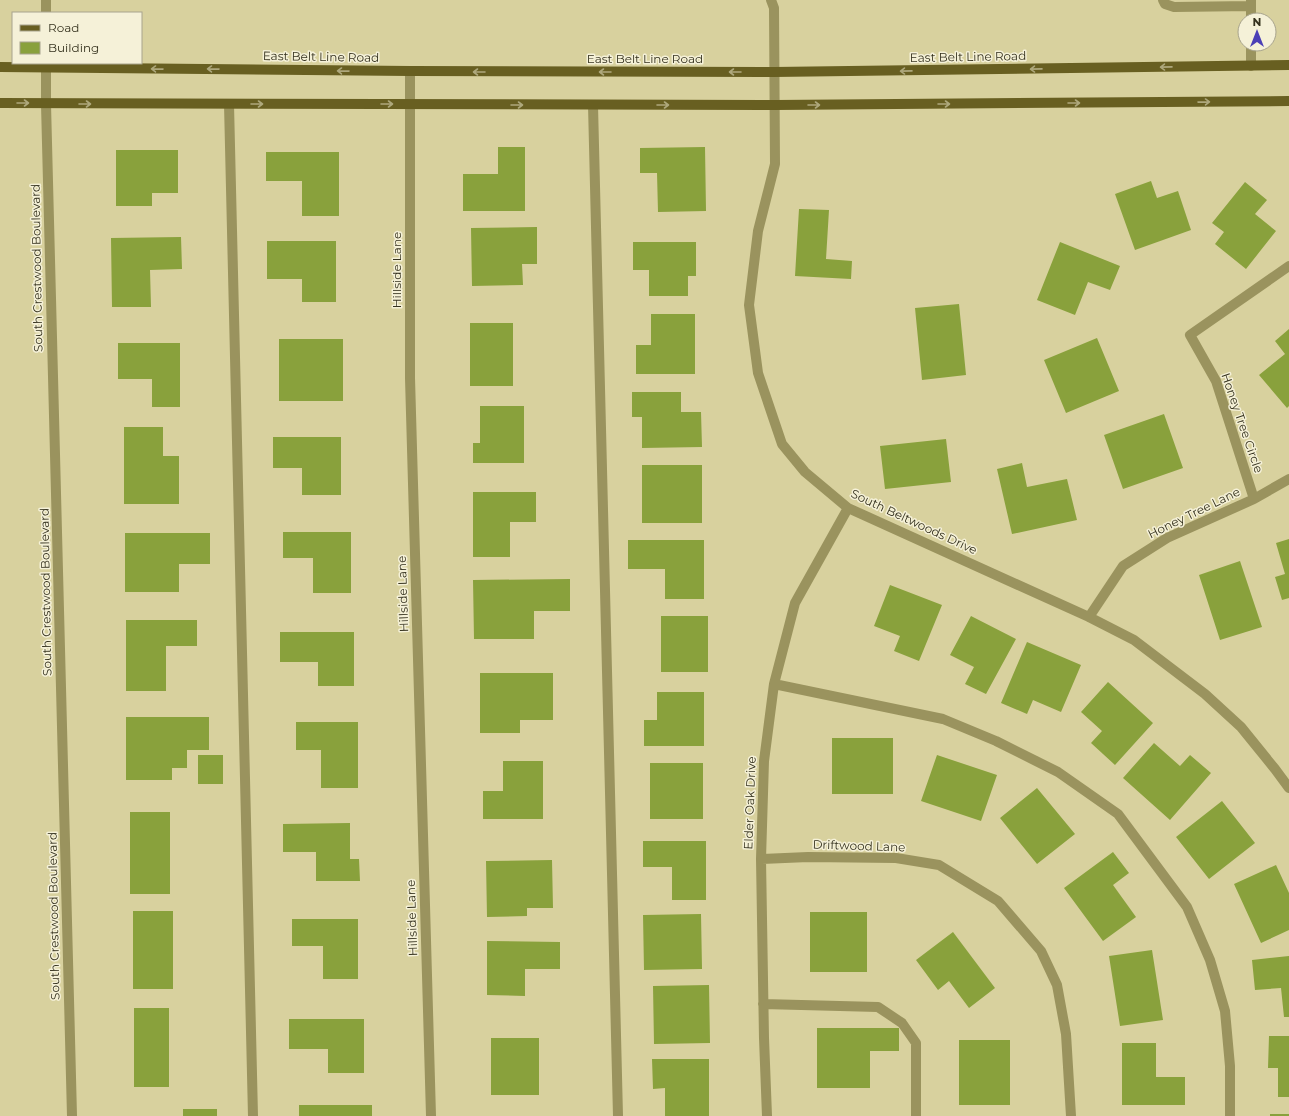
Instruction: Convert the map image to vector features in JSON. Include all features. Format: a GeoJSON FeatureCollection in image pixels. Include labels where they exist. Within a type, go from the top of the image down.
{"type":"FeatureCollection","features":[{"type":"Feature","properties":{"kind":"main road","name":"East Belt Line Road"},"geometry":{"type":"LineString","coordinates":[[0,67],[46,65],[410,71],[774,72],[1289,66]]}},
{"type":"Feature","properties":{"kind":"main road"},"geometry":{"type":"LineString","coordinates":[[0,103],[775,106],[1289,101]]}},
{"type":"Feature","properties":{"kind":"street"},"geometry":{"type":"LineString","coordinates":[[46,0],[46,12]]}},
{"type":"Feature","properties":{"kind":"street","name":"South Beltwoods Drive"},"geometry":{"type":"LineString","coordinates":[[771,0],[774,8],[775,164],[758,231],[749,305],[758,373],[782,444],[805,472],[848,508],[1089,617],[1134,640],[1205,694],[1241,727],[1289,788]]}},
{"type":"Feature","properties":{"kind":"street"},"geometry":{"type":"LineString","coordinates":[[1163,0],[1165,4],[1174,7],[1251,3]]}},
{"type":"Feature","properties":{"kind":"street"},"geometry":{"type":"LineString","coordinates":[[1251,52],[1251,66]]}},
{"type":"Feature","properties":{"kind":"street","name":"South Crestwood Boulevard"},"geometry":{"type":"LineString","coordinates":[[46,65],[72,1116]]}},
{"type":"Feature","properties":{"kind":"street","name":"Hillside Lane"},"geometry":{"type":"LineString","coordinates":[[410,71],[410,378],[431,1116]]}},
{"type":"Feature","properties":{"kind":"street"},"geometry":{"type":"LineString","coordinates":[[229,104],[253,1116]]}},
{"type":"Feature","properties":{"kind":"street"},"geometry":{"type":"LineString","coordinates":[[593,105],[618,1116]]}},
{"type":"Feature","properties":{"kind":"street","name":"Honey Tree Circle"},"geometry":{"type":"LineString","coordinates":[[1254,499],[1216,381],[1190,335],[1289,266]]}},
{"type":"Feature","properties":{"kind":"street","name":"Honey Tree Lane"},"geometry":{"type":"LineString","coordinates":[[1089,617],[1122,566],[1167,538],[1254,499],[1289,479]]}},
{"type":"Feature","properties":{"kind":"street","name":"Elder Oak Drive"},"geometry":{"type":"LineString","coordinates":[[767,1116],[763,1004],[761,859],[764,761],[774,684],[795,603],[848,508]]}},
{"type":"Feature","properties":{"kind":"street"},"geometry":{"type":"LineString","coordinates":[[774,684],[943,718],[996,741],[1058,772],[1118,814],[1187,907],[1210,960],[1225,1011],[1230,1066],[1230,1116]]}},
{"type":"Feature","properties":{"kind":"street","name":"Driftwood Lane"},"geometry":{"type":"LineString","coordinates":[[761,859],[808,857],[896,858],[939,865],[998,901],[1041,951],[1056,985],[1066,1034],[1071,1116]]}},
{"type":"Feature","properties":{"kind":"street"},"geometry":{"type":"LineString","coordinates":[[763,1004],[878,1007],[902,1023],[916,1044],[916,1116]]}},
{"type":"Feature","properties":{"kind":"building"},"geometry":{"type":"Polygon","coordinates":[[[498,147],[525,147],[525,211],[463,211],[463,174],[498,174],[498,147]]]}},
{"type":"Feature","properties":{"kind":"building"},"geometry":{"type":"Polygon","coordinates":[[[705,147],[706,211],[658,212],[657,173],[640,173],[640,148],[705,147]]]}},
{"type":"Feature","properties":{"kind":"building"},"geometry":{"type":"Polygon","coordinates":[[[116,150],[178,150],[178,193],[152,193],[152,206],[116,206],[116,150]]]}},
{"type":"Feature","properties":{"kind":"building"},"geometry":{"type":"Polygon","coordinates":[[[266,152],[339,152],[339,216],[302,216],[302,181],[266,181],[266,152]]]}},
{"type":"Feature","properties":{"kind":"building"},"geometry":{"type":"Polygon","coordinates":[[[1151,181],[1157,198],[1178,191],[1191,230],[1135,250],[1115,194],[1151,181]]]}},
{"type":"Feature","properties":{"kind":"building"},"geometry":{"type":"Polygon","coordinates":[[[1245,182],[1267,200],[1255,214],[1276,231],[1246,269],[1215,244],[1224,232],[1212,223],[1245,182]]]}},
{"type":"Feature","properties":{"kind":"building"},"geometry":{"type":"Polygon","coordinates":[[[799,209],[829,210],[826,259],[852,261],[851,279],[795,276],[799,209]]]}},
{"type":"Feature","properties":{"kind":"building"},"geometry":{"type":"Polygon","coordinates":[[[537,227],[537,264],[522,264],[523,285],[472,286],[471,228],[537,227]]]}},
{"type":"Feature","properties":{"kind":"building"},"geometry":{"type":"Polygon","coordinates":[[[181,237],[182,269],[150,270],[151,307],[112,307],[111,238],[181,237]]]}},
{"type":"Feature","properties":{"kind":"building"},"geometry":{"type":"Polygon","coordinates":[[[267,241],[336,241],[336,302],[302,302],[302,279],[267,279],[267,241]]]}},
{"type":"Feature","properties":{"kind":"building"},"geometry":{"type":"Polygon","coordinates":[[[633,242],[696,242],[696,276],[688,276],[688,296],[649,296],[649,270],[633,270],[633,242]]]}},
{"type":"Feature","properties":{"kind":"building"},"geometry":{"type":"Polygon","coordinates":[[[1060,242],[1120,266],[1110,290],[1088,282],[1075,315],[1037,300],[1060,242]]]}},
{"type":"Feature","properties":{"kind":"building"},"geometry":{"type":"Polygon","coordinates":[[[959,304],[966,375],[922,380],[915,308],[959,304]]]}},
{"type":"Feature","properties":{"kind":"building"},"geometry":{"type":"Polygon","coordinates":[[[651,314],[695,314],[695,374],[636,374],[636,345],[651,345],[651,314]]]}},
{"type":"Feature","properties":{"kind":"building"},"geometry":{"type":"Polygon","coordinates":[[[470,323],[513,323],[513,386],[470,386],[470,323]]]}},
{"type":"Feature","properties":{"kind":"building"},"geometry":{"type":"Polygon","coordinates":[[[1289,329],[1289,406],[1287,408],[1259,375],[1285,354],[1275,341],[1289,329]]]}},
{"type":"Feature","properties":{"kind":"building"},"geometry":{"type":"Polygon","coordinates":[[[1097,338],[1119,391],[1066,413],[1044,360],[1097,338]]]}},
{"type":"Feature","properties":{"kind":"building"},"geometry":{"type":"Polygon","coordinates":[[[279,339],[343,339],[343,401],[279,401],[279,339]]]}},
{"type":"Feature","properties":{"kind":"building"},"geometry":{"type":"Polygon","coordinates":[[[118,343],[180,343],[180,407],[152,407],[152,379],[118,379],[118,343]]]}},
{"type":"Feature","properties":{"kind":"building"},"geometry":{"type":"Polygon","coordinates":[[[632,392],[681,392],[681,412],[701,412],[702,447],[642,448],[642,417],[632,417],[632,392]]]}},
{"type":"Feature","properties":{"kind":"building"},"geometry":{"type":"Polygon","coordinates":[[[480,406],[524,406],[524,463],[473,463],[473,443],[480,443],[480,406]]]}},
{"type":"Feature","properties":{"kind":"building"},"geometry":{"type":"Polygon","coordinates":[[[1164,414],[1183,468],[1123,489],[1104,435],[1164,414]]]}},
{"type":"Feature","properties":{"kind":"building"},"geometry":{"type":"Polygon","coordinates":[[[124,427],[163,427],[163,456],[179,456],[179,504],[124,504],[124,427]]]}},
{"type":"Feature","properties":{"kind":"building"},"geometry":{"type":"Polygon","coordinates":[[[273,437],[341,437],[341,495],[302,495],[302,468],[273,468],[273,437]]]}},
{"type":"Feature","properties":{"kind":"building"},"geometry":{"type":"Polygon","coordinates":[[[946,439],[951,482],[885,489],[880,446],[946,439]]]}},
{"type":"Feature","properties":{"kind":"building"},"geometry":{"type":"Polygon","coordinates":[[[1022,463],[1027,487],[1067,479],[1077,520],[1012,534],[997,469],[1022,463]]]}},
{"type":"Feature","properties":{"kind":"building"},"geometry":{"type":"Polygon","coordinates":[[[642,465],[702,465],[702,523],[642,523],[642,465]]]}},
{"type":"Feature","properties":{"kind":"building"},"geometry":{"type":"Polygon","coordinates":[[[473,492],[536,492],[536,522],[510,522],[510,557],[473,557],[473,492]]]}},
{"type":"Feature","properties":{"kind":"building"},"geometry":{"type":"Polygon","coordinates":[[[283,532],[351,532],[351,593],[313,593],[313,558],[283,558],[283,532]]]}},
{"type":"Feature","properties":{"kind":"building"},"geometry":{"type":"Polygon","coordinates":[[[125,533],[210,533],[210,564],[179,564],[179,592],[125,592],[125,533]]]}},
{"type":"Feature","properties":{"kind":"building"},"geometry":{"type":"Polygon","coordinates":[[[1289,539],[1289,598],[1282,600],[1275,577],[1285,574],[1276,543],[1289,539]]]}},
{"type":"Feature","properties":{"kind":"building"},"geometry":{"type":"Polygon","coordinates":[[[628,540],[704,540],[704,599],[665,599],[665,569],[628,569],[628,540]]]}},
{"type":"Feature","properties":{"kind":"building"},"geometry":{"type":"Polygon","coordinates":[[[1240,561],[1262,627],[1220,640],[1199,575],[1240,561]]]}},
{"type":"Feature","properties":{"kind":"building"},"geometry":{"type":"Polygon","coordinates":[[[570,579],[570,611],[534,611],[534,639],[474,639],[473,580],[570,579]]]}},
{"type":"Feature","properties":{"kind":"building"},"geometry":{"type":"Polygon","coordinates":[[[890,585],[942,605],[919,661],[894,651],[900,636],[874,626],[890,585]]]}},
{"type":"Feature","properties":{"kind":"building"},"geometry":{"type":"Polygon","coordinates":[[[661,616],[708,616],[708,672],[661,672],[661,616]]]}},
{"type":"Feature","properties":{"kind":"building"},"geometry":{"type":"Polygon","coordinates":[[[971,616],[1016,639],[986,694],[965,684],[974,667],[950,655],[971,616]]]}},
{"type":"Feature","properties":{"kind":"building"},"geometry":{"type":"Polygon","coordinates":[[[126,620],[197,620],[197,646],[166,646],[166,691],[126,691],[126,620]]]}},
{"type":"Feature","properties":{"kind":"building"},"geometry":{"type":"Polygon","coordinates":[[[280,632],[354,632],[354,686],[318,686],[318,662],[280,662],[280,632]]]}},
{"type":"Feature","properties":{"kind":"building"},"geometry":{"type":"Polygon","coordinates":[[[1027,642],[1081,665],[1061,712],[1033,700],[1027,714],[1001,703],[1027,642]]]}},
{"type":"Feature","properties":{"kind":"building"},"geometry":{"type":"Polygon","coordinates":[[[480,673],[553,673],[553,720],[520,720],[520,733],[480,733],[480,673]]]}},
{"type":"Feature","properties":{"kind":"building"},"geometry":{"type":"Polygon","coordinates":[[[1108,682],[1153,723],[1115,765],[1091,743],[1102,731],[1081,712],[1108,682]]]}},
{"type":"Feature","properties":{"kind":"building"},"geometry":{"type":"Polygon","coordinates":[[[657,692],[704,692],[704,746],[644,746],[644,720],[657,720],[657,692]]]}},
{"type":"Feature","properties":{"kind":"building"},"geometry":{"type":"Polygon","coordinates":[[[126,717],[209,717],[209,750],[187,750],[187,768],[172,768],[172,780],[126,780],[126,717]]]}},
{"type":"Feature","properties":{"kind":"building"},"geometry":{"type":"Polygon","coordinates":[[[296,722],[358,722],[358,788],[321,788],[321,750],[296,750],[296,722]]]}},
{"type":"Feature","properties":{"kind":"building"},"geometry":{"type":"Polygon","coordinates":[[[832,738],[893,738],[893,794],[832,794],[832,738]]]}},
{"type":"Feature","properties":{"kind":"building"},"geometry":{"type":"Polygon","coordinates":[[[1154,743],[1180,766],[1190,755],[1211,773],[1170,820],[1123,778],[1154,743]]]}},
{"type":"Feature","properties":{"kind":"building"},"geometry":{"type":"Polygon","coordinates":[[[198,755],[223,755],[223,784],[198,784],[198,755]]]}},
{"type":"Feature","properties":{"kind":"building"},"geometry":{"type":"Polygon","coordinates":[[[937,755],[997,775],[981,821],[921,801],[937,755]]]}},
{"type":"Feature","properties":{"kind":"building"},"geometry":{"type":"Polygon","coordinates":[[[503,761],[543,761],[543,819],[483,819],[483,791],[503,791],[503,761]]]}},
{"type":"Feature","properties":{"kind":"building"},"geometry":{"type":"Polygon","coordinates":[[[650,763],[703,763],[703,819],[650,819],[650,763]]]}},
{"type":"Feature","properties":{"kind":"building"},"geometry":{"type":"Polygon","coordinates":[[[1037,788],[1075,834],[1037,864],[1000,818],[1037,788]]]}},
{"type":"Feature","properties":{"kind":"building"},"geometry":{"type":"Polygon","coordinates":[[[1222,801],[1255,843],[1209,879],[1176,837],[1222,801]]]}},
{"type":"Feature","properties":{"kind":"building"},"geometry":{"type":"Polygon","coordinates":[[[130,812],[170,812],[170,894],[130,894],[130,812]]]}},
{"type":"Feature","properties":{"kind":"building"},"geometry":{"type":"Polygon","coordinates":[[[350,823],[350,859],[359,859],[360,881],[316,881],[316,852],[283,852],[283,824],[350,823]]]}},
{"type":"Feature","properties":{"kind":"building"},"geometry":{"type":"Polygon","coordinates":[[[643,841],[706,841],[706,900],[672,900],[672,867],[643,867],[643,841]]]}},
{"type":"Feature","properties":{"kind":"building"},"geometry":{"type":"Polygon","coordinates":[[[1113,852],[1129,873],[1113,885],[1136,917],[1103,941],[1064,888],[1113,852]]]}},
{"type":"Feature","properties":{"kind":"building"},"geometry":{"type":"Polygon","coordinates":[[[552,860],[553,908],[527,908],[527,916],[487,917],[486,861],[552,860]]]}},
{"type":"Feature","properties":{"kind":"building"},"geometry":{"type":"Polygon","coordinates":[[[1276,865],[1289,893],[1289,930],[1261,943],[1234,884],[1276,865]]]}},
{"type":"Feature","properties":{"kind":"building"},"geometry":{"type":"Polygon","coordinates":[[[133,911],[173,911],[173,989],[133,989],[133,911]]]}},
{"type":"Feature","properties":{"kind":"building"},"geometry":{"type":"Polygon","coordinates":[[[810,912],[867,912],[867,972],[810,972],[810,912]]]}},
{"type":"Feature","properties":{"kind":"building"},"geometry":{"type":"Polygon","coordinates":[[[701,914],[702,969],[644,970],[643,915],[701,914]]]}},
{"type":"Feature","properties":{"kind":"building"},"geometry":{"type":"Polygon","coordinates":[[[292,919],[358,919],[358,979],[323,979],[323,946],[292,946],[292,919]]]}},
{"type":"Feature","properties":{"kind":"building"},"geometry":{"type":"Polygon","coordinates":[[[953,932],[995,988],[969,1008],[949,981],[938,990],[916,960],[953,932]]]}},
{"type":"Feature","properties":{"kind":"building"},"geometry":{"type":"Polygon","coordinates":[[[487,941],[560,942],[560,969],[525,969],[525,996],[487,995],[487,941]]]}},
{"type":"Feature","properties":{"kind":"building"},"geometry":{"type":"Polygon","coordinates":[[[1152,950],[1163,1020],[1120,1026],[1109,956],[1152,950]]]}},
{"type":"Feature","properties":{"kind":"building"},"geometry":{"type":"Polygon","coordinates":[[[1289,956],[1289,1017],[1284,1017],[1281,988],[1255,990],[1252,960],[1289,956]]]}},
{"type":"Feature","properties":{"kind":"building"},"geometry":{"type":"Polygon","coordinates":[[[709,985],[710,1043],[654,1044],[653,986],[709,985]]]}},
{"type":"Feature","properties":{"kind":"building"},"geometry":{"type":"Polygon","coordinates":[[[134,1008],[169,1008],[169,1087],[134,1087],[134,1008]]]}},
{"type":"Feature","properties":{"kind":"building"},"geometry":{"type":"Polygon","coordinates":[[[289,1019],[364,1019],[364,1073],[328,1073],[328,1049],[289,1049],[289,1019]]]}},
{"type":"Feature","properties":{"kind":"building"},"geometry":{"type":"Polygon","coordinates":[[[817,1028],[899,1028],[899,1051],[870,1051],[870,1088],[817,1088],[817,1028]]]}},
{"type":"Feature","properties":{"kind":"building"},"geometry":{"type":"Polygon","coordinates":[[[1269,1036],[1289,1036],[1289,1097],[1278,1097],[1278,1068],[1268,1068],[1269,1036]]]}},
{"type":"Feature","properties":{"kind":"building"},"geometry":{"type":"Polygon","coordinates":[[[491,1038],[539,1038],[539,1095],[491,1095],[491,1038]]]}},
{"type":"Feature","properties":{"kind":"building"},"geometry":{"type":"Polygon","coordinates":[[[959,1040],[1010,1040],[1010,1105],[959,1105],[959,1040]]]}},
{"type":"Feature","properties":{"kind":"building"},"geometry":{"type":"Polygon","coordinates":[[[1122,1043],[1156,1043],[1156,1077],[1185,1077],[1185,1105],[1122,1105],[1122,1043]]]}},
{"type":"Feature","properties":{"kind":"building"},"geometry":{"type":"Polygon","coordinates":[[[652,1059],[709,1059],[709,1116],[665,1116],[665,1088],[653,1089],[652,1059]]]}},
{"type":"Feature","properties":{"kind":"building"},"geometry":{"type":"Polygon","coordinates":[[[299,1105],[372,1105],[372,1116],[299,1116],[299,1105]]]}},
{"type":"Feature","properties":{"kind":"building"},"geometry":{"type":"Polygon","coordinates":[[[183,1109],[217,1109],[217,1116],[183,1116],[183,1109]]]}},
{"type":"Feature","properties":{"kind":"building"},"geometry":{"type":"Polygon","coordinates":[[[1270,1114],[1289,1114],[1289,1116],[1270,1116],[1270,1114]]]}}]}
